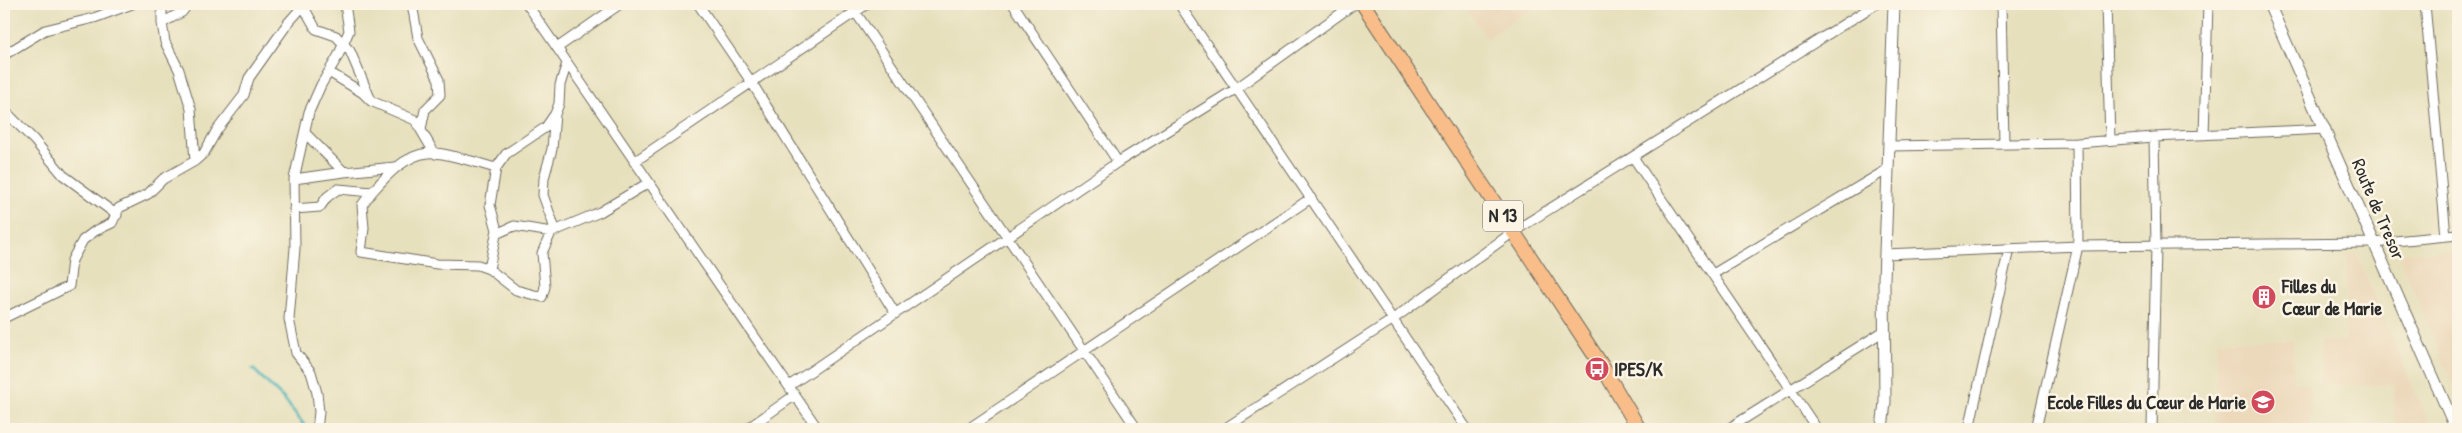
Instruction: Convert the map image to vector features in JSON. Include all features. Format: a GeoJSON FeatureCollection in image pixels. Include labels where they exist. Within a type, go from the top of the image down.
{"type":"FeatureCollection","features":[{"type":"Feature","properties":{"kind":"main road","name":"N 13"},"geometry":{"type":"LineString","coordinates":[[1363,4],[1602,366],[1639,429]]}},
{"type":"Feature","properties":{"kind":"street"},"geometry":{"type":"LineString","coordinates":[[4,55],[44,30],[94,18],[132,4]]}},
{"type":"Feature","properties":{"kind":"street"},"geometry":{"type":"LineString","coordinates":[[162,4],[165,42],[179,70],[191,109],[195,161]]}},
{"type":"Feature","properties":{"kind":"street"},"geometry":{"type":"LineString","coordinates":[[162,23],[182,12],[188,4]]}},
{"type":"Feature","properties":{"kind":"street"},"geometry":{"type":"LineString","coordinates":[[317,429],[319,412],[317,393],[311,372],[296,353],[288,319],[295,248],[294,179],[309,112],[349,31],[345,4]]}},
{"type":"Feature","properties":{"kind":"street"},"geometry":{"type":"LineString","coordinates":[[412,4],[418,38],[439,80],[440,95],[425,110],[421,130]]}},
{"type":"Feature","properties":{"kind":"street"},"geometry":{"type":"LineString","coordinates":[[526,4],[818,429]]}},
{"type":"Feature","properties":{"kind":"street"},"geometry":{"type":"LineString","coordinates":[[556,48],[620,4]]}},
{"type":"Feature","properties":{"kind":"street"},"geometry":{"type":"LineString","coordinates":[[698,4],[752,83],[895,313]]}},
{"type":"Feature","properties":{"kind":"street"},"geometry":{"type":"LineString","coordinates":[[634,162],[752,83],[853,8],[867,4]]}},
{"type":"Feature","properties":{"kind":"street"},"geometry":{"type":"LineString","coordinates":[[1013,4],[1118,162]]}},
{"type":"Feature","properties":{"kind":"street"},"geometry":{"type":"LineString","coordinates":[[1179,4],[1467,429]]}},
{"type":"Feature","properties":{"kind":"street"},"geometry":{"type":"LineString","coordinates":[[789,386],[1118,162],[1237,88],[1354,4]]}},
{"type":"Feature","properties":{"kind":"street"},"geometry":{"type":"LineString","coordinates":[[1224,429],[1392,320],[1513,232],[1876,4]]}},
{"type":"Feature","properties":{"kind":"street"},"geometry":{"type":"LineString","coordinates":[[1882,429],[1885,254],[1894,4]]}},
{"type":"Feature","properties":{"kind":"street"},"geometry":{"type":"LineString","coordinates":[[2001,4],[2004,144]]}},
{"type":"Feature","properties":{"kind":"street"},"geometry":{"type":"LineString","coordinates":[[2106,4],[2110,140]]}},
{"type":"Feature","properties":{"kind":"street"},"geometry":{"type":"LineString","coordinates":[[2204,135],[2208,4]]}},
{"type":"Feature","properties":{"kind":"street","name":"Route de Tresor"},"geometry":{"type":"LineString","coordinates":[[2269,4],[2326,129],[2456,429]]}},
{"type":"Feature","properties":{"kind":"street"},"geometry":{"type":"LineString","coordinates":[[2425,4],[2446,236]]}},
{"type":"Feature","properties":{"kind":"street"},"geometry":{"type":"LineString","coordinates":[[4,318],[69,286],[72,260],[83,240],[95,231],[112,223],[119,208],[148,194],[163,179],[195,161],[204,153],[217,130],[244,95],[249,78],[303,5],[316,29],[336,36],[343,42],[360,72],[371,101]]}},
{"type":"Feature","properties":{"kind":"street"},"geometry":{"type":"LineString","coordinates":[[853,8],[1137,429]]}},
{"type":"Feature","properties":{"kind":"street"},"geometry":{"type":"LineString","coordinates":[[489,270],[496,234],[490,205],[496,168],[506,154],[546,127],[555,114],[559,104],[560,85],[567,64]]}},
{"type":"Feature","properties":{"kind":"street"},"geometry":{"type":"LineString","coordinates":[[329,72],[363,93],[371,101],[415,120],[435,154]]}},
{"type":"Feature","properties":{"kind":"street"},"geometry":{"type":"LineString","coordinates":[[4,110],[64,174],[117,215]]}},
{"type":"Feature","properties":{"kind":"street"},"geometry":{"type":"LineString","coordinates":[[496,168],[428,152],[412,158],[390,172],[362,205],[364,228],[361,252],[437,264],[478,265],[489,270],[516,290],[542,297],[545,287],[542,253],[554,226],[543,195],[544,178],[552,149],[555,114]]}},
{"type":"Feature","properties":{"kind":"street"},"geometry":{"type":"LineString","coordinates":[[1889,146],[2077,143],[2154,137],[2326,129]]}},
{"type":"Feature","properties":{"kind":"street"},"geometry":{"type":"LineString","coordinates":[[305,133],[344,172]]}},
{"type":"Feature","properties":{"kind":"street"},"geometry":{"type":"LineString","coordinates":[[2152,429],[2156,246],[2154,137]]}},
{"type":"Feature","properties":{"kind":"street"},"geometry":{"type":"LineString","coordinates":[[2036,429],[2078,246],[2077,143]]}},
{"type":"Feature","properties":{"kind":"street"},"geometry":{"type":"LineString","coordinates":[[1633,157],[1713,274],[1790,392],[1818,429]]}},
{"type":"Feature","properties":{"kind":"street"},"geometry":{"type":"LineString","coordinates":[[294,179],[398,167]]}},
{"type":"Feature","properties":{"kind":"street"},"geometry":{"type":"LineString","coordinates":[[1713,274],[1888,169]]}},
{"type":"Feature","properties":{"kind":"street"},"geometry":{"type":"LineString","coordinates":[[496,234],[514,226],[552,232],[600,212],[648,183]]}},
{"type":"Feature","properties":{"kind":"street"},"geometry":{"type":"LineString","coordinates":[[294,209],[320,207],[327,197],[338,188],[372,192]]}},
{"type":"Feature","properties":{"kind":"street"},"geometry":{"type":"LineString","coordinates":[[968,429],[1311,198]]}},
{"type":"Feature","properties":{"kind":"street"},"geometry":{"type":"LineString","coordinates":[[1885,254],[2078,246],[2374,243],[2458,235]]}},
{"type":"Feature","properties":{"kind":"street"},"geometry":{"type":"LineString","coordinates":[[1969,429],[2009,248]]}},
{"type":"Feature","properties":{"kind":"street"},"geometry":{"type":"LineString","coordinates":[[1728,429],[1790,392],[1884,331]]}},
{"type":"Feature","properties":{"kind":"street"},"geometry":{"type":"LineString","coordinates":[[747,429],[795,395]]}},
{"type":"Feature","properties":{"kind":"shaded area"},"geometry":{"type":"Polygon","coordinates":[[[1463,4],[1539,4],[1487,38],[1463,4]]]}},
{"type":"Feature","properties":{"kind":"shaded area"},"geometry":{"type":"Polygon","coordinates":[[[2458,251],[2458,398],[2398,253],[2458,251]]]}},
{"type":"Feature","properties":{"kind":"shaded area"},"geometry":{"type":"Polygon","coordinates":[[[2356,253],[2431,429],[2394,429],[2394,385],[2321,385],[2320,341],[2345,341],[2348,254],[2356,253]]]}},
{"type":"Feature","properties":{"kind":"shaded area","name":"Ecole Filles du Cœur de Marie"},"geometry":{"type":"Polygon","coordinates":[[[2217,340],[2293,340],[2293,383],[2310,384],[2310,429],[2225,429],[2215,421],[2217,340]]]}},
{"type":"Feature","properties":{"kind":"waterway"},"geometry":{"type":"LineString","coordinates":[[253,369],[284,399],[307,429]]}},
{"type":"Feature","properties":{"kind":"place","name":"Filles du Cœur de Marie"},"geometry":{"type":"Point","coordinates":[2264,297]}},
{"type":"Feature","properties":{"kind":"place","name":"IPES/K"},"geometry":{"type":"Point","coordinates":[1597,369]}},
{"type":"Feature","properties":{"kind":"place","name":"Ecole Filles du Cœur de Marie"},"geometry":{"type":"Point","coordinates":[2263,402]}}]}
